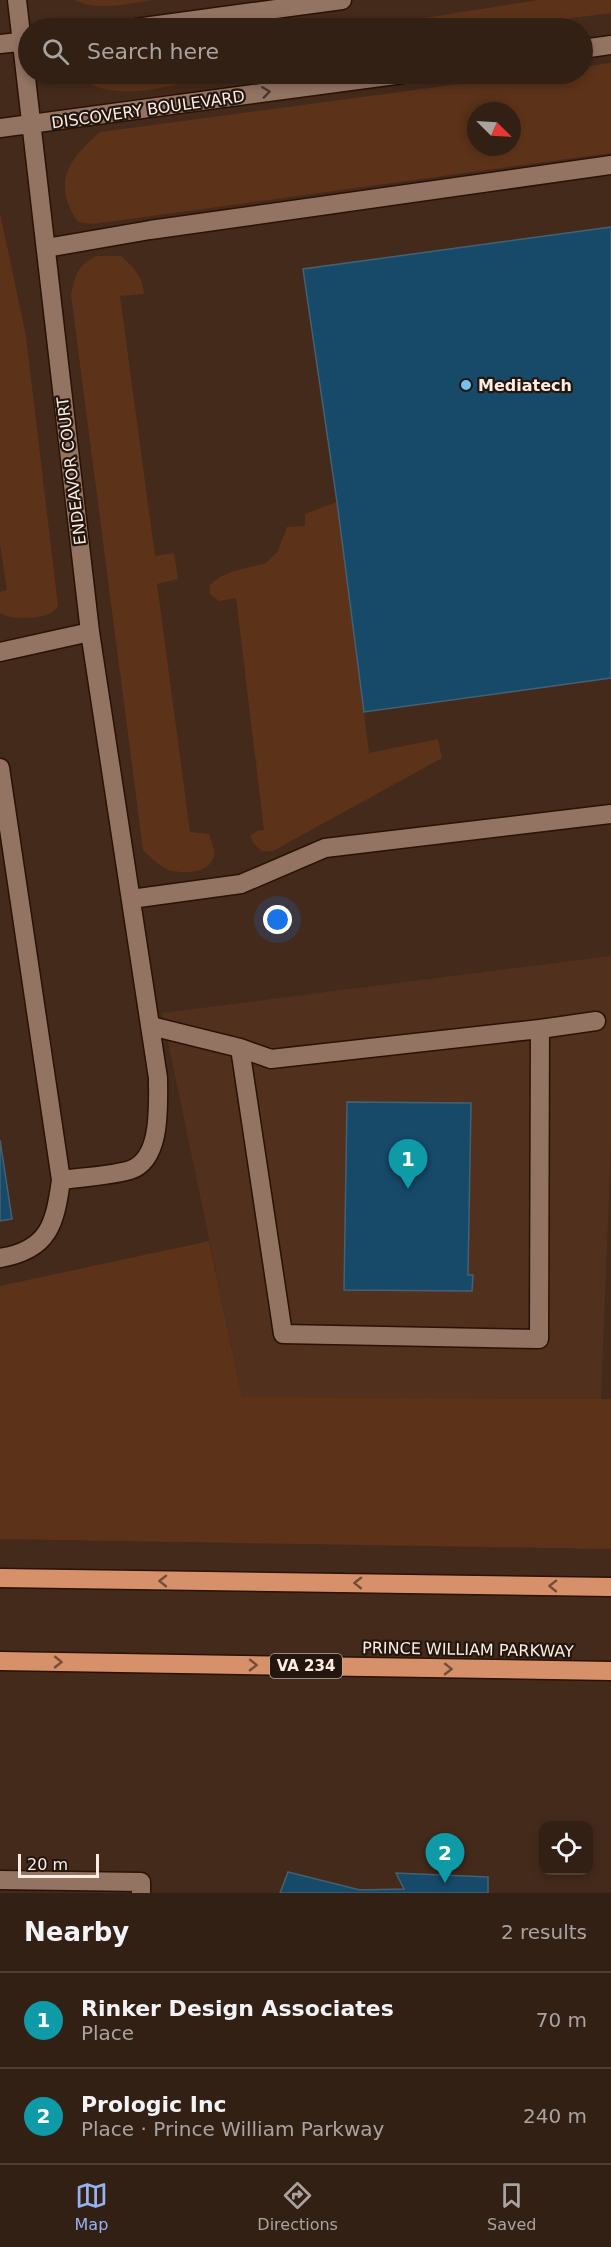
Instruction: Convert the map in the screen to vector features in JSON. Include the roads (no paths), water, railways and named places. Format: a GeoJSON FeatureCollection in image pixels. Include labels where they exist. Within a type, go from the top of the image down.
{"type":"FeatureCollection","features":[{"type":"Feature","properties":{"kind":"highway"},"geometry":{"type":"LineString","coordinates":[[0,1578],[611,1587]]}},
{"type":"Feature","properties":{"kind":"highway","name":"PRINCE WILLIAM PARKWAY"},"geometry":{"type":"LineString","coordinates":[[0,1661],[611,1671]]}},
{"type":"Feature","properties":{"kind":"street","name":"ENDEAVOR COURT"},"geometry":{"type":"LineString","coordinates":[[17,0],[21,18]]}},
{"type":"Feature","properties":{"kind":"street"},"geometry":{"type":"LineString","coordinates":[[210,18],[342,0]]}},
{"type":"Feature","properties":{"kind":"street"},"geometry":{"type":"LineString","coordinates":[[0,44],[18,42]]}},
{"type":"Feature","properties":{"kind":"street"},"geometry":{"type":"LineString","coordinates":[[593,47],[611,45]]}},
{"type":"Feature","properties":{"kind":"street","name":"ENDEAVOR COURT"},"geometry":{"type":"LineString","coordinates":[[28,84],[90,632],[158,1078],[158,1122],[148,1158],[131,1170],[61,1180]]}},
{"type":"Feature","properties":{"kind":"street","name":"DISCOVERY BOULEVARD"},"geometry":{"type":"LineString","coordinates":[[0,128],[330,84]]}},
{"type":"Feature","properties":{"kind":"street"},"geometry":{"type":"LineString","coordinates":[[46,248],[161,229],[611,165]]}},
{"type":"Feature","properties":{"kind":"street"},"geometry":{"type":"LineString","coordinates":[[0,652],[90,632]]}},
{"type":"Feature","properties":{"kind":"street"},"geometry":{"type":"LineString","coordinates":[[0,768],[61,1180],[49,1231],[33,1248],[10,1257],[0,1258]]}},
{"type":"Feature","properties":{"kind":"street"},"geometry":{"type":"LineString","coordinates":[[131,899],[241,884],[325,848],[611,814]]}},
{"type":"Feature","properties":{"kind":"street"},"geometry":{"type":"LineString","coordinates":[[151,1026],[240,1048],[271,1059],[596,1021]]}},
{"type":"Feature","properties":{"kind":"street"},"geometry":{"type":"LineString","coordinates":[[240,1048],[283,1334],[539,1339],[540,1029]]}},
{"type":"Feature","properties":{"kind":"street"},"geometry":{"type":"LineString","coordinates":[[0,1881],[141,1882],[141,1893]]}},
{"type":"Feature","properties":{"kind":"place","name":"Mediatech"},"geometry":{"type":"Point","coordinates":[466,385]}},
{"type":"Feature","properties":{"kind":"place","name":"Rinker Design Associates"},"geometry":{"type":"Point","coordinates":[408,1189]}},
{"type":"Feature","properties":{"kind":"place","name":"Prologic Inc"},"geometry":{"type":"Point","coordinates":[445,1883]}}]}
